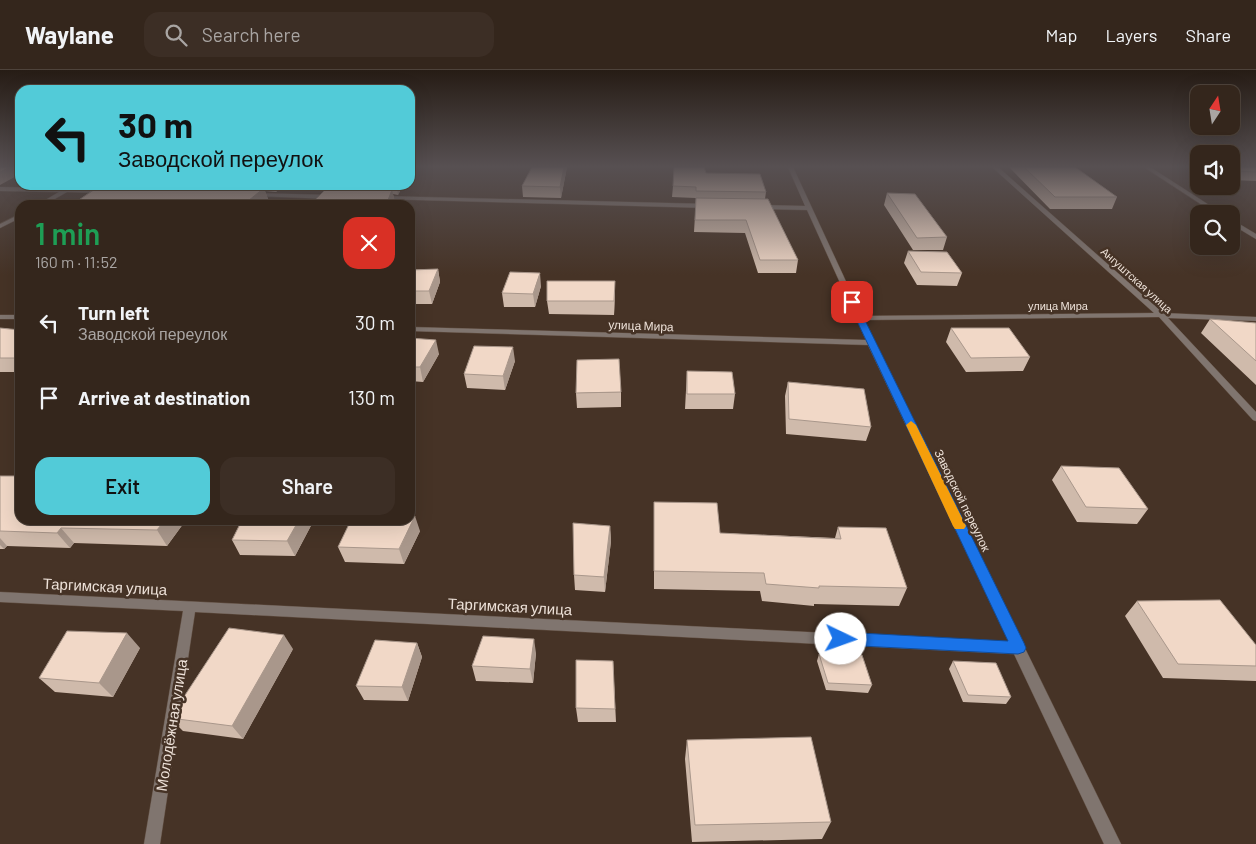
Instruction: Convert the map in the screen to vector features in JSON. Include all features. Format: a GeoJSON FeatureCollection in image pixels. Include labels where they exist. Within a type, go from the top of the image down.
{"type":"FeatureCollection","features":[{"type":"Feature","properties":{"kind":"street"},"geometry":{"type":"LineString","coordinates":[[595,203],[720,206]]}},
{"type":"Feature","properties":{"kind":"street","name":"Заводской переулок"},"geometry":{"type":"LineString","coordinates":[[807,203],[859,318],[1113,844]]}},
{"type":"Feature","properties":{"kind":"street","name":"Ангуштская улица"},"geometry":{"type":"LineString","coordinates":[[1036,203],[1161,315],[1256,418]]}},
{"type":"Feature","properties":{"kind":"street"},"geometry":{"type":"LineString","coordinates":[[750,206],[809,208]]}},
{"type":"Feature","properties":{"kind":"street"},"geometry":{"type":"LineString","coordinates":[[0,226],[15,218]]}},
{"type":"Feature","properties":{"kind":"street"},"geometry":{"type":"LineString","coordinates":[[1240,227],[1256,237]]}},
{"type":"Feature","properties":{"kind":"street","name":"улица Мира"},"geometry":{"type":"LineString","coordinates":[[859,318],[1161,315],[1256,319]]}},
{"type":"Feature","properties":{"kind":"street"},"geometry":{"type":"LineString","coordinates":[[0,317],[15,318]]}},
{"type":"Feature","properties":{"kind":"street","name":"улица Мира"},"geometry":{"type":"LineString","coordinates":[[415,329],[872,343]]}},
{"type":"Feature","properties":{"kind":"street","name":"Таргимская улица"},"geometry":{"type":"LineString","coordinates":[[0,597],[1018,648]]}},
{"type":"Feature","properties":{"kind":"street","name":"Молодёжная улица"},"geometry":{"type":"LineString","coordinates":[[152,844],[190,607]]}},
{"type":"Feature","properties":{"kind":"building"},"geometry":{"type":"Polygon","coordinates":[[[696,203],[770,203],[798,260],[760,260],[746,220],[695,220],[696,203]]]}},
{"type":"Feature","properties":{"kind":"building"},"geometry":{"type":"Polygon","coordinates":[[[894,203],[922,203],[947,237],[917,238],[894,203]]]}},
{"type":"Feature","properties":{"kind":"building"},"geometry":{"type":"Polygon","coordinates":[[[908,251],[947,252],[962,273],[921,272],[908,251]]]}},
{"type":"Feature","properties":{"kind":"building"},"geometry":{"type":"Polygon","coordinates":[[[438,269],[429,291],[415,291],[415,270],[438,269]]]}},
{"type":"Feature","properties":{"kind":"building"},"geometry":{"type":"Polygon","coordinates":[[[510,272],[540,273],[533,294],[502,293],[510,272]]]}},
{"type":"Feature","properties":{"kind":"building"},"geometry":{"type":"Polygon","coordinates":[[[547,281],[615,281],[614,301],[547,301],[547,281]]]}},
{"type":"Feature","properties":{"kind":"building"},"geometry":{"type":"Polygon","coordinates":[[[1210,319],[1256,323],[1256,361],[1210,319]]]}},
{"type":"Feature","properties":{"kind":"building"},"geometry":{"type":"Polygon","coordinates":[[[0,328],[15,330],[15,358],[0,358],[0,328]]]}},
{"type":"Feature","properties":{"kind":"building"},"geometry":{"type":"Polygon","coordinates":[[[951,328],[1009,328],[1030,357],[971,358],[951,328]]]}},
{"type":"Feature","properties":{"kind":"building"},"geometry":{"type":"Polygon","coordinates":[[[415,338],[436,340],[420,367],[415,367],[415,338]]]}},
{"type":"Feature","properties":{"kind":"building"},"geometry":{"type":"Polygon","coordinates":[[[474,346],[513,347],[503,376],[464,374],[474,346]]]}},
{"type":"Feature","properties":{"kind":"building"},"geometry":{"type":"Polygon","coordinates":[[[619,359],[621,392],[576,393],[577,360],[619,359]]]}},
{"type":"Feature","properties":{"kind":"building"},"geometry":{"type":"Polygon","coordinates":[[[687,371],[732,372],[735,394],[687,394],[687,371]]]}},
{"type":"Feature","properties":{"kind":"building"},"geometry":{"type":"Polygon","coordinates":[[[788,382],[864,389],[871,427],[789,419],[788,382]]]}},
{"type":"Feature","properties":{"kind":"building"},"geometry":{"type":"Polygon","coordinates":[[[1061,466],[1119,468],[1148,509],[1086,507],[1061,466]]]}},
{"type":"Feature","properties":{"kind":"building"},"geometry":{"type":"Polygon","coordinates":[[[0,476],[15,476],[15,525],[161,525],[157,530],[61,528],[57,533],[0,531],[0,476]]]}},
{"type":"Feature","properties":{"kind":"building"},"geometry":{"type":"Polygon","coordinates":[[[654,502],[717,503],[720,533],[841,539],[838,527],[886,528],[907,588],[819,586],[819,588],[766,584],[764,573],[654,571],[654,502]]]}},
{"type":"Feature","properties":{"kind":"building"},"geometry":{"type":"Polygon","coordinates":[[[573,523],[610,526],[604,577],[574,575],[573,523]]]}},
{"type":"Feature","properties":{"kind":"building"},"geometry":{"type":"Polygon","coordinates":[[[240,525],[296,525],[287,541],[232,540],[240,525]]]}},
{"type":"Feature","properties":{"kind":"building"},"geometry":{"type":"Polygon","coordinates":[[[349,525],[411,525],[399,549],[338,547],[349,525]]]}},
{"type":"Feature","properties":{"kind":"building"},"geometry":{"type":"Polygon","coordinates":[[[1220,600],[1256,645],[1256,666],[1178,664],[1137,601],[1220,600]]]}},
{"type":"Feature","properties":{"kind":"building"},"geometry":{"type":"Polygon","coordinates":[[[229,628],[284,635],[232,726],[170,718],[229,628]]]}},
{"type":"Feature","properties":{"kind":"building"},"geometry":{"type":"Polygon","coordinates":[[[67,631],[127,633],[99,683],[39,678],[67,631]]]}},
{"type":"Feature","properties":{"kind":"building"},"geometry":{"type":"Polygon","coordinates":[[[483,636],[534,639],[530,669],[472,666],[483,636]]]}},
{"type":"Feature","properties":{"kind":"building"},"geometry":{"type":"Polygon","coordinates":[[[375,640],[417,643],[402,687],[356,686],[375,640]]]}},
{"type":"Feature","properties":{"kind":"building"},"geometry":{"type":"Polygon","coordinates":[[[819,654],[862,655],[872,685],[828,683],[819,654]]]}},
{"type":"Feature","properties":{"kind":"building"},"geometry":{"type":"Polygon","coordinates":[[[576,660],[613,661],[615,709],[576,708],[576,660]]]}},
{"type":"Feature","properties":{"kind":"building"},"geometry":{"type":"Polygon","coordinates":[[[953,661],[996,663],[1011,697],[968,695],[953,661]]]}},
{"type":"Feature","properties":{"kind":"building"},"geometry":{"type":"Polygon","coordinates":[[[811,737],[831,822],[695,825],[687,740],[811,737]]]}},
{"type":"Feature","properties":{"kind":"slow traffic"},"geometry":{"type":"LineString","coordinates":[[911,425],[960,526]]}},
{"type":"Feature","properties":{"kind":"route"},"geometry":{"type":"LineString","coordinates":[[841,639],[1018,648],[852,302]]}}]}
